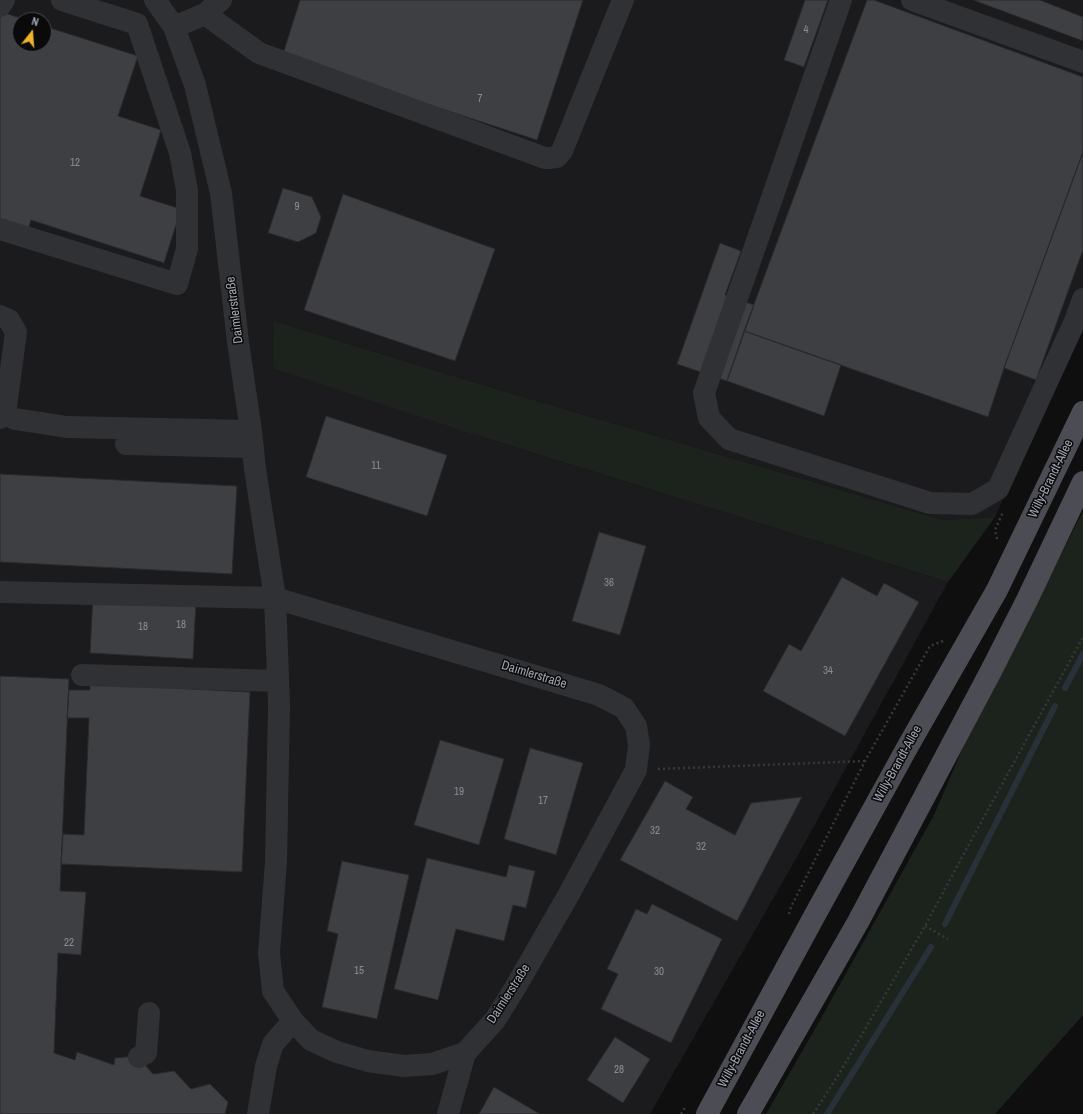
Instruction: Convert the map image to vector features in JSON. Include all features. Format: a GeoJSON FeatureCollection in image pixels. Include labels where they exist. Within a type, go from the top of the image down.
{"type":"FeatureCollection","features":[{"type":"Feature","properties":{"kind":"main road","name":"Willy-Brandt-Allee"},"geometry":{"type":"LineString","coordinates":[[707,1114],[862,829],[997,590],[1083,412]]}},
{"type":"Feature","properties":{"kind":"main road"},"geometry":{"type":"LineString","coordinates":[[748,1114],[858,922],[943,762],[1027,600],[1083,482]]}},
{"type":"Feature","properties":{"kind":"street"},"geometry":{"type":"LineString","coordinates":[[0,6],[4,0]]}},
{"type":"Feature","properties":{"kind":"street"},"geometry":{"type":"LineString","coordinates":[[62,0],[137,24]]}},
{"type":"Feature","properties":{"kind":"street"},"geometry":{"type":"LineString","coordinates":[[174,27],[205,14],[221,0]]}},
{"type":"Feature","properties":{"kind":"street"},"geometry":{"type":"LineString","coordinates":[[205,14],[259,53],[545,158],[551,158],[556,157],[562,150],[623,0]]}},
{"type":"Feature","properties":{"kind":"street"},"geometry":{"type":"LineString","coordinates":[[841,0],[704,393],[709,418],[729,439],[930,503],[972,504],[998,489],[1075,321],[1083,299]]}},
{"type":"Feature","properties":{"kind":"street"},"geometry":{"type":"LineString","coordinates":[[912,0],[1083,62]]}},
{"type":"Feature","properties":{"kind":"street"},"geometry":{"type":"LineString","coordinates":[[137,24],[158,4]]}},
{"type":"Feature","properties":{"kind":"street","name":"Daimlerstraße"},"geometry":{"type":"LineString","coordinates":[[158,4],[174,27],[195,86],[221,192],[238,342],[255,469],[275,598],[279,704],[276,862],[269,953],[273,991],[293,1021],[311,1040],[337,1052],[368,1061],[404,1066],[432,1064],[465,1053],[495,1020],[511,994],[569,894],[636,770],[639,745],[636,726],[624,708],[599,695],[275,598]]}},
{"type":"Feature","properties":{"kind":"street"},"geometry":{"type":"LineString","coordinates":[[0,229],[177,284],[187,249],[187,190],[180,153],[137,24]]}},
{"type":"Feature","properties":{"kind":"street"},"geometry":{"type":"LineString","coordinates":[[180,153],[210,146]]}},
{"type":"Feature","properties":{"kind":"street"},"geometry":{"type":"LineString","coordinates":[[0,316],[9,320],[16,332],[3,416],[67,427],[252,439]]}},
{"type":"Feature","properties":{"kind":"street"},"geometry":{"type":"LineString","coordinates":[[126,444],[252,439]]}},
{"type":"Feature","properties":{"kind":"street"},"geometry":{"type":"LineString","coordinates":[[0,592],[275,598]]}},
{"type":"Feature","properties":{"kind":"street"},"geometry":{"type":"LineString","coordinates":[[82,675],[278,681]]}},
{"type":"Feature","properties":{"kind":"street"},"geometry":{"type":"LineString","coordinates":[[139,1058],[146,1054],[149,1013]]}},
{"type":"Feature","properties":{"kind":"street"},"geometry":{"type":"LineString","coordinates":[[258,1114],[266,1066],[273,1044],[293,1021]]}},
{"type":"Feature","properties":{"kind":"street"},"geometry":{"type":"LineString","coordinates":[[448,1114],[465,1053]]}},
{"type":"Feature","properties":{"kind":"path"},"geometry":{"type":"LineString","coordinates":[[999,544],[995,530],[1005,508]]}},
{"type":"Feature","properties":{"kind":"path"},"geometry":{"type":"LineString","coordinates":[[813,1114],[839,1074],[925,926],[971,839],[1083,637]]}},
{"type":"Feature","properties":{"kind":"path"},"geometry":{"type":"LineString","coordinates":[[787,921],[791,907],[865,761],[930,646],[944,641]]}},
{"type":"Feature","properties":{"kind":"path"},"geometry":{"type":"LineString","coordinates":[[636,770],[865,761]]}},
{"type":"Feature","properties":{"kind":"path"},"geometry":{"type":"LineString","coordinates":[[925,926],[948,939]]}},
{"type":"Feature","properties":{"kind":"path"},"geometry":{"type":"LineString","coordinates":[[681,1114],[689,1101]]}},
{"type":"Feature","properties":{"kind":"shaded area"},"geometry":{"type":"Polygon","coordinates":[[[0,0],[1083,0],[1083,317],[995,517],[943,520],[493,388],[274,321],[476,435],[948,582],[797,857],[650,1114],[0,1114],[0,0]]]}},
{"type":"Feature","properties":{"kind":"shaded area"},"geometry":{"type":"Polygon","coordinates":[[[274,321],[493,388],[943,520],[995,517],[948,582],[476,435],[273,368],[274,321]]]}},
{"type":"Feature","properties":{"kind":"shaded area"},"geometry":{"type":"Polygon","coordinates":[[[1083,511],[1083,1015],[995,1114],[766,1114],[934,815],[968,736],[1083,511]]]}},
{"type":"Feature","properties":{"kind":"building"},"geometry":{"type":"Polygon","coordinates":[[[300,0],[583,0],[537,140],[282,57],[300,0]]]}},
{"type":"Feature","properties":{"kind":"building"},"geometry":{"type":"Polygon","coordinates":[[[805,0],[828,0],[804,67],[784,60],[805,0]]]}},
{"type":"Feature","properties":{"kind":"building"},"geometry":{"type":"Polygon","coordinates":[[[867,0],[874,0],[1083,77],[1083,152],[1004,368],[988,417],[744,331],[867,0]]]}},
{"type":"Feature","properties":{"kind":"building"},"geometry":{"type":"Polygon","coordinates":[[[973,0],[1040,0],[1083,17],[1083,41],[973,0]]]}},
{"type":"Feature","properties":{"kind":"building"},"geometry":{"type":"Polygon","coordinates":[[[2,12],[12,15],[12,52],[52,52],[52,29],[138,56],[118,116],[161,130],[140,196],[181,209],[164,263],[31,220],[27,233],[0,225],[0,18],[2,12]]]}},
{"type":"Feature","properties":{"kind":"building"},"geometry":{"type":"Polygon","coordinates":[[[1083,152],[1083,250],[1036,380],[1004,368],[1083,152]]]}},
{"type":"Feature","properties":{"kind":"building"},"geometry":{"type":"Polygon","coordinates":[[[283,188],[312,197],[321,217],[316,233],[298,242],[268,233],[283,188]]]}},
{"type":"Feature","properties":{"kind":"building"},"geometry":{"type":"Polygon","coordinates":[[[343,194],[495,249],[455,361],[304,310],[343,194]]]}},
{"type":"Feature","properties":{"kind":"building"},"geometry":{"type":"Polygon","coordinates":[[[720,243],[741,251],[725,295],[754,305],[727,381],[677,364],[720,243]]]}},
{"type":"Feature","properties":{"kind":"building"},"geometry":{"type":"Polygon","coordinates":[[[744,331],[841,365],[824,416],[727,381],[744,331]]]}},
{"type":"Feature","properties":{"kind":"building"},"geometry":{"type":"Polygon","coordinates":[[[326,416],[447,455],[427,516],[306,477],[326,416]]]}},
{"type":"Feature","properties":{"kind":"building"},"geometry":{"type":"Polygon","coordinates":[[[0,474],[237,486],[232,574],[0,562],[0,474]]]}},
{"type":"Feature","properties":{"kind":"building"},"geometry":{"type":"Polygon","coordinates":[[[599,532],[646,546],[620,635],[572,621],[599,532]]]}},
{"type":"Feature","properties":{"kind":"building"},"geometry":{"type":"Polygon","coordinates":[[[842,577],[877,596],[884,583],[919,602],[845,736],[763,691],[789,644],[801,651],[842,577]]]}},
{"type":"Feature","properties":{"kind":"building"},"geometry":{"type":"Polygon","coordinates":[[[93,595],[196,601],[193,659],[90,653],[93,595]]]}},
{"type":"Feature","properties":{"kind":"building"},"geometry":{"type":"Polygon","coordinates":[[[0,676],[69,679],[60,891],[86,892],[81,955],[58,953],[54,1053],[75,1060],[77,1052],[114,1065],[115,1058],[137,1056],[153,1074],[174,1071],[191,1089],[210,1084],[228,1102],[225,1114],[0,1114],[0,676]]]}},
{"type":"Feature","properties":{"kind":"building"},"geometry":{"type":"Polygon","coordinates":[[[90,684],[250,692],[242,872],[61,864],[63,834],[84,835],[89,718],[67,718],[69,690],[90,690],[90,684]]]}},
{"type":"Feature","properties":{"kind":"building"},"geometry":{"type":"Polygon","coordinates":[[[440,740],[504,759],[479,845],[414,825],[440,740]]]}},
{"type":"Feature","properties":{"kind":"building"},"geometry":{"type":"Polygon","coordinates":[[[530,748],[583,763],[556,855],[504,839],[530,748]]]}},
{"type":"Feature","properties":{"kind":"building"},"geometry":{"type":"Polygon","coordinates":[[[665,781],[693,797],[686,809],[735,835],[751,803],[802,797],[737,921],[620,860],[665,781]]]}},
{"type":"Feature","properties":{"kind":"building"},"geometry":{"type":"Polygon","coordinates":[[[427,858],[506,877],[509,865],[535,871],[526,908],[513,905],[504,941],[456,929],[438,1000],[394,989],[427,858]]]}},
{"type":"Feature","properties":{"kind":"building"},"geometry":{"type":"Polygon","coordinates":[[[342,861],[409,875],[377,1019],[322,1007],[338,934],[327,931],[342,861]]]}},
{"type":"Feature","properties":{"kind":"building"},"geometry":{"type":"Polygon","coordinates":[[[652,904],[722,939],[671,1043],[601,1009],[618,974],[607,969],[636,909],[647,914],[652,904]]]}},
{"type":"Feature","properties":{"kind":"building"},"geometry":{"type":"Polygon","coordinates":[[[615,1037],[650,1059],[623,1103],[587,1080],[615,1037]]]}},
{"type":"Feature","properties":{"kind":"building"},"geometry":{"type":"Polygon","coordinates":[[[494,1087],[540,1114],[479,1114],[494,1087]]]}},
{"type":"Feature","properties":{"kind":"waterway"},"geometry":{"type":"LineString","coordinates":[[1065,688],[1083,654]]}},
{"type":"Feature","properties":{"kind":"waterway"},"geometry":{"type":"LineString","coordinates":[[945,924],[1055,706]]}},
{"type":"Feature","properties":{"kind":"waterway"},"geometry":{"type":"LineString","coordinates":[[827,1114],[931,947]]}}]}
